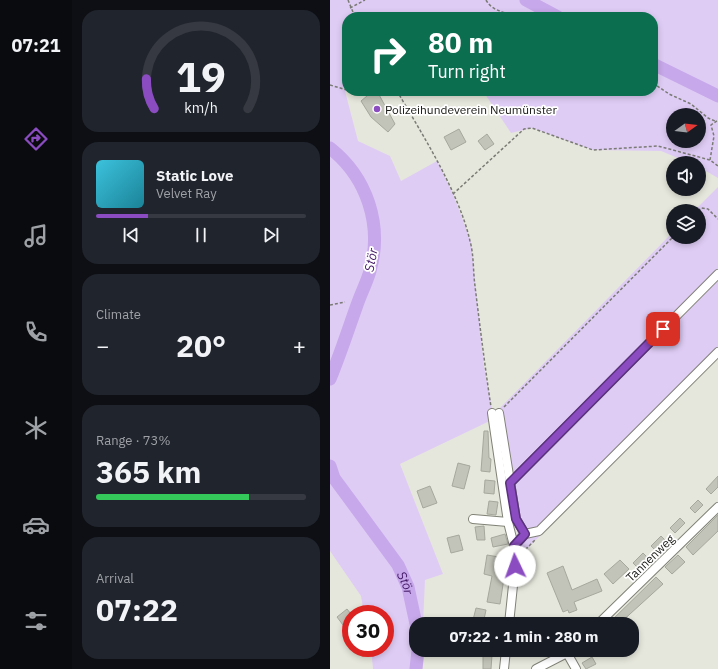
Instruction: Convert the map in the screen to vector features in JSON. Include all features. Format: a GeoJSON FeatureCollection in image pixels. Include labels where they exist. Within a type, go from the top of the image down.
{"type":"FeatureCollection","features":[{"type":"Feature","properties":{"kind":"street"},"geometry":{"type":"LineString","coordinates":[[510,483],[718,274]]}},
{"type":"Feature","properties":{"kind":"street"},"geometry":{"type":"LineString","coordinates":[[514,546],[525,534],[539,531],[718,352]]}},
{"type":"Feature","properties":{"kind":"street"},"geometry":{"type":"LineString","coordinates":[[496,413],[516,519],[525,534]]}},
{"type":"Feature","properties":{"kind":"street"},"geometry":{"type":"LineString","coordinates":[[496,413],[508,522],[514,546],[515,566],[510,617]]}},
{"type":"Feature","properties":{"kind":"street","name":"Tannenweg"},"geometry":{"type":"LineString","coordinates":[[605,617],[718,507]]}},
{"type":"Feature","properties":{"kind":"street"},"geometry":{"type":"LineString","coordinates":[[473,519],[508,522]]}},
{"type":"Feature","properties":{"kind":"street"},"geometry":{"type":"LineString","coordinates":[[504,669],[505,657]]}},
{"type":"Feature","properties":{"kind":"street"},"geometry":{"type":"LineString","coordinates":[[536,669],[558,657]]}},
{"type":"Feature","properties":{"kind":"street"},"geometry":{"type":"LineString","coordinates":[[571,657],[576,669]]}},
{"type":"Feature","properties":{"kind":"path"},"geometry":{"type":"LineString","coordinates":[[348,0],[352,12]]}},
{"type":"Feature","properties":{"kind":"path"},"geometry":{"type":"LineString","coordinates":[[350,8],[365,0]]}},
{"type":"Feature","properties":{"kind":"path"},"geometry":{"type":"LineString","coordinates":[[486,0],[490,7],[496,11],[504,12]]}},
{"type":"Feature","properties":{"kind":"path"},"geometry":{"type":"LineString","coordinates":[[330,85],[342,89]]}},
{"type":"Feature","properties":{"kind":"path"},"geometry":{"type":"LineString","coordinates":[[658,86],[669,94],[691,104],[708,118],[717,120]]}},
{"type":"Feature","properties":{"kind":"path"},"geometry":{"type":"LineString","coordinates":[[400,96],[424,136],[453,194],[471,242],[484,358],[496,413]]}},
{"type":"Feature","properties":{"kind":"path"},"geometry":{"type":"LineString","coordinates":[[710,160],[714,136],[711,125],[717,120]]}},
{"type":"Feature","properties":{"kind":"path"},"geometry":{"type":"LineString","coordinates":[[453,194],[524,129],[532,128],[593,150],[658,146],[710,160],[718,166]]}},
{"type":"Feature","properties":{"kind":"path"},"geometry":{"type":"LineString","coordinates":[[706,209],[718,219]]}},
{"type":"Feature","properties":{"kind":"path"},"geometry":{"type":"LineString","coordinates":[[496,413],[666,244]]}},
{"type":"Feature","properties":{"kind":"path"},"geometry":{"type":"LineString","coordinates":[[330,305],[345,302]]}},
{"type":"Feature","properties":{"kind":"shaded area"},"geometry":{"type":"Polygon","coordinates":[[[330,0],[718,0],[718,178],[706,171],[706,156],[673,156],[661,151],[593,150],[532,128],[511,133],[486,96],[658,96],[658,12],[342,12],[342,96],[346,96],[358,141],[390,156],[401,181],[437,161],[453,194],[471,242],[484,366],[494,419],[400,464],[443,574],[425,580],[423,617],[409,617],[409,657],[423,657],[422,669],[373,669],[372,657],[394,657],[394,605],[362,605],[361,596],[330,551],[330,379],[351,324],[330,378],[330,0]]]}},
{"type":"Feature","properties":{"kind":"shaded area"},"geometry":{"type":"Polygon","coordinates":[[[718,187],[718,356],[521,555],[496,412],[666,239],[666,244],[706,244],[706,204],[701,204],[718,187]]]}},
{"type":"Feature","properties":{"kind":"building","name":"Polizeihundeverein Neumünster"},"geometry":{"type":"Polygon","coordinates":[[[367,96],[380,96],[395,124],[388,132],[371,117],[361,101],[367,96]]]}},
{"type":"Feature","properties":{"kind":"building"},"geometry":{"type":"Polygon","coordinates":[[[459,129],[466,142],[451,150],[444,137],[459,129]]]}},
{"type":"Feature","properties":{"kind":"building"},"geometry":{"type":"Polygon","coordinates":[[[487,134],[494,144],[485,150],[478,141],[487,134]]]}},
{"type":"Feature","properties":{"kind":"building"},"geometry":{"type":"Polygon","coordinates":[[[484,431],[488,431],[489,458],[491,459],[490,472],[481,471],[484,431]]]}},
{"type":"Feature","properties":{"kind":"building"},"geometry":{"type":"Polygon","coordinates":[[[458,463],[470,466],[464,489],[452,486],[458,463]]]}},
{"type":"Feature","properties":{"kind":"building"},"geometry":{"type":"Polygon","coordinates":[[[718,476],[718,487],[711,494],[706,489],[718,476]]]}},
{"type":"Feature","properties":{"kind":"building"},"geometry":{"type":"Polygon","coordinates":[[[485,480],[495,481],[494,494],[484,493],[485,480]]]}},
{"type":"Feature","properties":{"kind":"building"},"geometry":{"type":"Polygon","coordinates":[[[430,486],[437,503],[423,508],[417,491],[430,486]]]}},
{"type":"Feature","properties":{"kind":"building"},"geometry":{"type":"Polygon","coordinates":[[[698,500],[703,505],[695,513],[690,508],[698,500]]]}},
{"type":"Feature","properties":{"kind":"building"},"geometry":{"type":"Polygon","coordinates":[[[489,501],[498,502],[496,515],[487,514],[489,501]]]}},
{"type":"Feature","properties":{"kind":"building"},"geometry":{"type":"Polygon","coordinates":[[[718,515],[718,531],[693,555],[686,547],[718,515]]]}},
{"type":"Feature","properties":{"kind":"building"},"geometry":{"type":"Polygon","coordinates":[[[680,518],[685,523],[675,533],[670,528],[680,518]]]}},
{"type":"Feature","properties":{"kind":"building"},"geometry":{"type":"Polygon","coordinates":[[[484,526],[485,540],[477,540],[475,527],[484,526]]]}},
{"type":"Feature","properties":{"kind":"building"},"geometry":{"type":"Polygon","coordinates":[[[505,534],[508,544],[493,547],[491,538],[505,534]]]}},
{"type":"Feature","properties":{"kind":"building"},"geometry":{"type":"Polygon","coordinates":[[[459,535],[463,550],[451,553],[447,538],[459,535]]]}},
{"type":"Feature","properties":{"kind":"building"},"geometry":{"type":"Polygon","coordinates":[[[661,536],[666,541],[656,551],[651,546],[661,536]]]}},
{"type":"Feature","properties":{"kind":"building"},"geometry":{"type":"Polygon","coordinates":[[[643,553],[648,558],[638,568],[633,563],[643,553]]]}},
{"type":"Feature","properties":{"kind":"building"},"geometry":{"type":"Polygon","coordinates":[[[487,555],[505,558],[500,604],[487,602],[492,576],[484,574],[487,555]]]}},
{"type":"Feature","properties":{"kind":"building"},"geometry":{"type":"Polygon","coordinates":[[[678,555],[685,562],[672,574],[665,567],[678,555]]]}},
{"type":"Feature","properties":{"kind":"building"},"geometry":{"type":"Polygon","coordinates":[[[620,560],[629,569],[613,584],[604,574],[620,560]]]}},
{"type":"Feature","properties":{"kind":"building"},"geometry":{"type":"Polygon","coordinates":[[[563,566],[572,590],[597,579],[602,591],[574,602],[577,610],[569,613],[568,610],[563,612],[547,573],[563,566]]]}},
{"type":"Feature","properties":{"kind":"building"},"geometry":{"type":"Polygon","coordinates":[[[656,577],[663,584],[627,617],[615,617],[656,577]]]}},
{"type":"Feature","properties":{"kind":"building"},"geometry":{"type":"Polygon","coordinates":[[[476,608],[486,610],[484,617],[474,617],[476,608]]]}},
{"type":"Feature","properties":{"kind":"building"},"geometry":{"type":"Polygon","coordinates":[[[342,613],[342,624],[337,617],[342,613]]]}},
{"type":"Feature","properties":{"kind":"building"},"geometry":{"type":"Polygon","coordinates":[[[483,657],[492,657],[491,669],[483,669],[483,657]]]}},
{"type":"Feature","properties":{"kind":"building"},"geometry":{"type":"Polygon","coordinates":[[[592,657],[596,664],[586,669],[582,663],[592,657]]]}},
{"type":"Feature","properties":{"kind":"waterway"},"geometry":{"type":"LineString","coordinates":[[526,0],[549,12]]}},
{"type":"Feature","properties":{"kind":"waterway"},"geometry":{"type":"LineString","coordinates":[[658,66],[718,96]]}},
{"type":"Feature","properties":{"kind":"waterway","name":"Stör"},"geometry":{"type":"LineString","coordinates":[[330,148],[354,173],[362,188],[369,203],[373,220],[374,236],[374,254],[369,275],[330,379]]}},
{"type":"Feature","properties":{"kind":"waterway","name":"Stör"},"geometry":{"type":"LineString","coordinates":[[330,466],[334,478],[398,565],[408,587],[414,617]]}},
{"type":"Feature","properties":{"kind":"waterway","name":"Stör"},"geometry":{"type":"LineString","coordinates":[[416,669],[417,657]]}},
{"type":"Feature","properties":{"kind":"place","name":"Polizeihundeverein Neumünster"},"geometry":{"type":"Point","coordinates":[377,109]}},
{"type":"Feature","properties":{"kind":"route"},"geometry":{"type":"LineString","coordinates":[[515,566],[514,546],[525,534],[516,519],[510,483],[663,329]]}}]}
